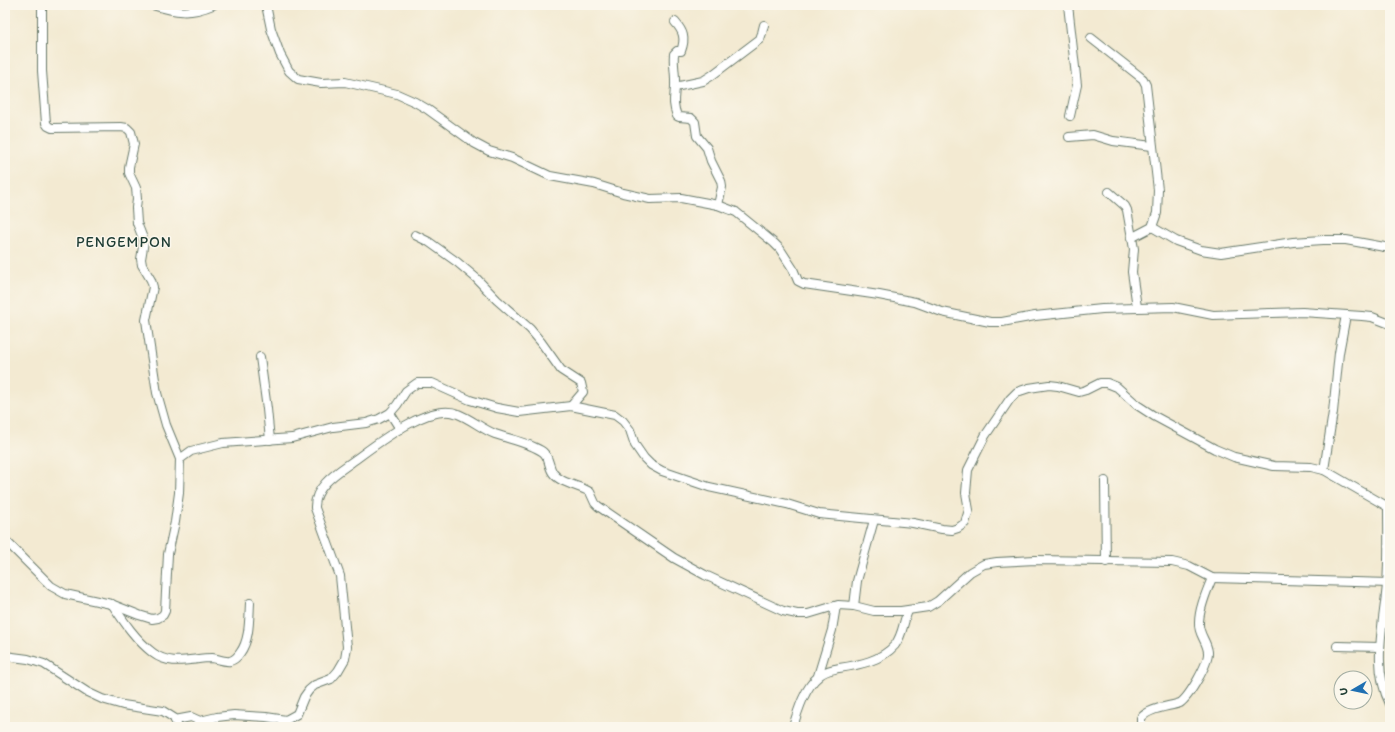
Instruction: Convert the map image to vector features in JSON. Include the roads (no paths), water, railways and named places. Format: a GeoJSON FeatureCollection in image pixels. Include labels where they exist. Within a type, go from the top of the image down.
{"type":"FeatureCollection","features":[{"type":"Feature","properties":{"kind":"street"},"geometry":{"type":"LineString","coordinates":[[5,540],[51,586],[65,594],[111,604],[152,619],[163,615],[165,611],[168,554],[175,522],[179,493],[180,459],[166,425],[157,393],[148,334],[146,320],[152,287],[151,280],[142,265],[141,259],[144,241],[137,223],[136,188],[129,173],[134,144],[132,132],[127,128],[121,127],[52,128],[48,126],[46,123],[42,71],[42,5]]}},
{"type":"Feature","properties":{"kind":"street"},"geometry":{"type":"LineString","coordinates":[[152,5],[202,10],[213,5]]}},
{"type":"Feature","properties":{"kind":"street"},"geometry":{"type":"LineString","coordinates":[[266,5],[271,29],[280,54],[289,71],[298,79],[321,83],[345,82],[397,94],[427,109],[474,143],[489,151],[512,158],[550,176],[594,184],[650,199],[681,198],[718,205],[736,212],[780,249],[793,269],[798,281],[804,284],[916,302],[942,312],[990,322],[1102,309],[1178,307],[1213,315],[1302,312],[1372,317],[1390,324]]}},
{"type":"Feature","properties":{"kind":"street"},"geometry":{"type":"LineString","coordinates":[[1068,5],[1077,86],[1070,116]]}},
{"type":"Feature","properties":{"kind":"street"},"geometry":{"type":"LineString","coordinates":[[675,22],[683,33],[684,38],[681,51],[677,51],[674,54],[675,87],[673,100],[677,116],[693,119],[696,126],[697,136],[705,144],[721,181],[722,186],[718,205]]}},
{"type":"Feature","properties":{"kind":"street"},"geometry":{"type":"LineString","coordinates":[[675,87],[703,81],[711,76],[760,39],[764,25]]}},
{"type":"Feature","properties":{"kind":"street"},"geometry":{"type":"LineString","coordinates":[[1091,38],[1143,79],[1147,93],[1158,190],[1157,213],[1152,227],[1131,238]]}},
{"type":"Feature","properties":{"kind":"street"},"geometry":{"type":"LineString","coordinates":[[1069,137],[1093,135],[1113,141],[1152,146]]}},
{"type":"Feature","properties":{"kind":"street"},"geometry":{"type":"LineString","coordinates":[[1109,192],[1125,206],[1126,210],[1134,253],[1132,272],[1136,307]]}},
{"type":"Feature","properties":{"kind":"street"},"geometry":{"type":"LineString","coordinates":[[1152,227],[1182,243],[1201,250],[1221,253],[1293,242],[1323,240],[1346,240],[1390,248]]}},
{"type":"Feature","properties":{"kind":"street"},"geometry":{"type":"LineString","coordinates":[[415,235],[429,242],[476,278],[497,300],[530,330],[541,342],[561,370],[581,383],[583,392],[571,406]]}},
{"type":"Feature","properties":{"kind":"street"},"geometry":{"type":"LineString","coordinates":[[1324,470],[1333,412],[1338,353],[1346,315]]}},
{"type":"Feature","properties":{"kind":"street"},"geometry":{"type":"LineString","coordinates":[[260,357],[270,440]]}},
{"type":"Feature","properties":{"kind":"street"},"geometry":{"type":"LineString","coordinates":[[180,459],[191,451],[223,442],[292,438],[333,427],[380,419],[390,413],[406,392],[417,383],[432,383],[470,400],[496,408],[519,412],[571,406],[615,415],[623,421],[630,430],[635,445],[651,465],[662,471],[709,487],[787,504],[819,514],[913,523],[952,530],[958,528],[965,522],[968,510],[966,493],[968,470],[985,436],[1010,399],[1017,392],[1029,388],[1050,385],[1078,392],[1100,383],[1107,383],[1117,388],[1137,405],[1154,416],[1215,449],[1234,457],[1274,466],[1317,468],[1324,470],[1389,508],[1389,583],[1380,647],[1380,662],[1383,683],[1390,704]]}},
{"type":"Feature","properties":{"kind":"street"},"geometry":{"type":"LineString","coordinates":[[5,656],[28,659],[44,664],[87,692],[102,699],[123,705],[163,711],[169,714],[176,723],[191,717],[200,721],[234,715],[286,720],[297,714],[304,697],[309,690],[314,685],[331,678],[338,671],[345,659],[347,646],[340,576],[315,508],[315,500],[322,488],[335,475],[400,429],[424,416],[440,412],[451,412],[458,414],[494,434],[542,451],[549,458],[551,469],[554,474],[563,480],[590,492],[598,506],[674,558],[705,575],[783,611],[797,614],[808,614],[836,606],[854,606],[874,611],[908,611],[928,607],[938,601],[970,572],[984,564],[1035,560],[1182,563],[1212,578],[1389,583]]}},
{"type":"Feature","properties":{"kind":"street"},"geometry":{"type":"LineString","coordinates":[[390,413],[400,429]]}},
{"type":"Feature","properties":{"kind":"street"},"geometry":{"type":"LineString","coordinates":[[1105,481],[1106,562]]}},
{"type":"Feature","properties":{"kind":"street"},"geometry":{"type":"LineString","coordinates":[[854,606],[857,581],[874,520]]}},
{"type":"Feature","properties":{"kind":"street"},"geometry":{"type":"LineString","coordinates":[[1141,727],[1140,721],[1144,715],[1183,701],[1192,689],[1206,662],[1208,657],[1207,649],[1199,631],[1199,616],[1212,578]]}},
{"type":"Feature","properties":{"kind":"street"},"geometry":{"type":"LineString","coordinates":[[111,604],[133,635],[153,653],[162,658],[171,661],[211,658],[226,661],[233,660],[239,655],[246,641],[250,603]]}},
{"type":"Feature","properties":{"kind":"street"},"geometry":{"type":"LineString","coordinates":[[793,727],[807,692],[818,676],[832,630],[836,606]]}},
{"type":"Feature","properties":{"kind":"street"},"geometry":{"type":"LineString","coordinates":[[818,676],[830,670],[860,665],[874,660],[889,650],[896,644],[902,634],[904,620],[908,611]]}},
{"type":"Feature","properties":{"kind":"street"},"geometry":{"type":"LineString","coordinates":[[1337,646],[1380,647]]}},
{"type":"Feature","properties":{"kind":"district","name":"PENGEMPON"},"geometry":{"type":"Point","coordinates":[124,242]}}]}
